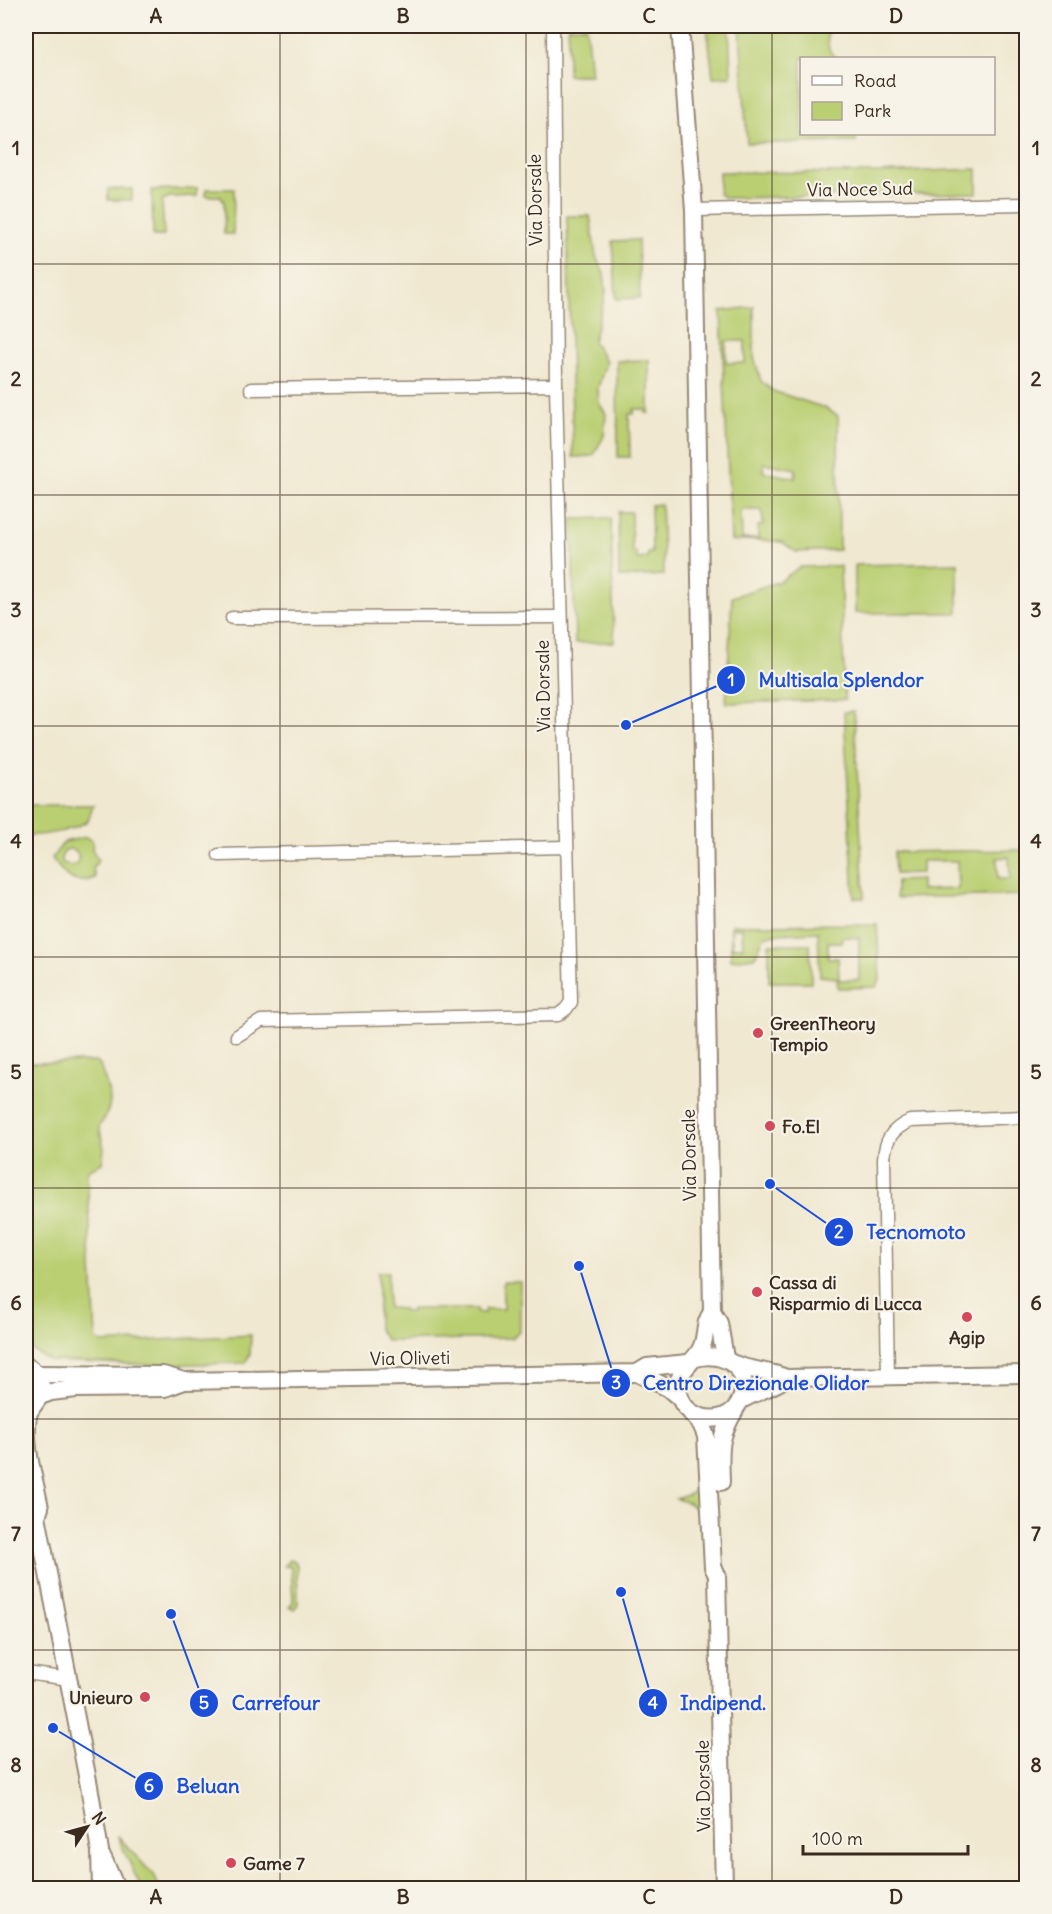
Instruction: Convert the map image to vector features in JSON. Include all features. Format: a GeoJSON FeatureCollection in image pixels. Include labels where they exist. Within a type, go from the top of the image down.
{"type":"FeatureCollection","features":[{"type":"Feature","properties":{"kind":"main road","name":"Via Dorsale"},"geometry":{"type":"LineString","coordinates":[[680,26],[694,210],[712,1312],[719,1323],[730,1361]]}},
{"type":"Feature","properties":{"kind":"main road","name":"Via Dorsale"},"geometry":{"type":"LineString","coordinates":[[692,1361],[703,1344],[705,1322],[712,1312]]}},
{"type":"Feature","properties":{"kind":"main road"},"geometry":{"type":"LineString","coordinates":[[786,1378],[776,1385],[764,1388],[720,1418],[710,1420],[691,1413],[681,1399],[678,1389],[679,1379],[692,1361],[706,1355],[716,1355],[760,1373],[775,1373],[786,1378],[1026,1374]]}},
{"type":"Feature","properties":{"kind":"main road","name":"Via Oliveti"},"geometry":{"type":"LineString","coordinates":[[637,1373],[647,1367],[692,1361]]}},
{"type":"Feature","properties":{"kind":"main road"},"geometry":{"type":"LineString","coordinates":[[730,1361],[742,1379],[743,1393],[738,1404]]}},
{"type":"Feature","properties":{"kind":"main road"},"geometry":{"type":"LineString","coordinates":[[28,1367],[41,1388],[28,1415],[27,1434],[40,1508],[37,1516],[100,1851],[100,1888]]}},
{"type":"Feature","properties":{"kind":"main road","name":"Via Oliveti"},"geometry":{"type":"LineString","coordinates":[[28,1367],[164,1375],[184,1381],[637,1373],[668,1388],[681,1399]]}},
{"type":"Feature","properties":{"kind":"main road","name":"Via Oliveti"},"geometry":{"type":"LineString","coordinates":[[32,1405],[51,1392],[76,1389],[165,1388],[184,1381]]}},
{"type":"Feature","properties":{"kind":"main road","name":"Via Dorsale"},"geometry":{"type":"LineString","coordinates":[[717,1575],[722,1566],[720,1447],[724,1427],[738,1404]]}},
{"type":"Feature","properties":{"kind":"main road","name":"Via Dorsale"},"geometry":{"type":"LineString","coordinates":[[691,1413],[701,1424],[706,1436],[713,1567],[717,1575],[724,1888]]}},
{"type":"Feature","properties":{"kind":"main road"},"geometry":{"type":"LineString","coordinates":[[26,1482],[31,1510],[37,1516]]}},
{"type":"Feature","properties":{"kind":"main road"},"geometry":{"type":"LineString","coordinates":[[100,1851],[116,1888]]}},
{"type":"Feature","properties":{"kind":"street","name":"Via Dorsale"},"geometry":{"type":"LineString","coordinates":[[237,1036],[261,1021],[558,1015],[566,1010],[571,1002],[556,385],[553,26]]}},
{"type":"Feature","properties":{"kind":"street","name":"Via Noce Sud"},"geometry":{"type":"LineString","coordinates":[[694,210],[1026,204]]}},
{"type":"Feature","properties":{"kind":"street"},"geometry":{"type":"LineString","coordinates":[[251,389],[556,385]]}},
{"type":"Feature","properties":{"kind":"street"},"geometry":{"type":"LineString","coordinates":[[232,618],[561,617]]}},
{"type":"Feature","properties":{"kind":"street"},"geometry":{"type":"LineString","coordinates":[[219,855],[566,847]]}},
{"type":"Feature","properties":{"kind":"street"},"geometry":{"type":"LineString","coordinates":[[888,1376],[884,1159],[885,1147],[890,1135],[899,1126],[910,1121],[1026,1117]]}},
{"type":"Feature","properties":{"kind":"street"},"geometry":{"type":"LineString","coordinates":[[26,1673],[69,1679]]}},
{"type":"Feature","properties":{"kind":"green space"},"geometry":{"type":"Polygon","coordinates":[[[568,26],[586,26],[591,75],[568,75],[568,26]]]}},
{"type":"Feature","properties":{"kind":"green space"},"geometry":{"type":"Polygon","coordinates":[[[707,26],[729,26],[731,76],[713,77],[707,26]]]}},
{"type":"Feature","properties":{"kind":"green space"},"geometry":{"type":"Polygon","coordinates":[[[828,26],[829,48],[835,57],[800,57],[800,135],[856,135],[856,142],[747,143],[740,29],[828,26]]]}},
{"type":"Feature","properties":{"kind":"green space"},"geometry":{"type":"Polygon","coordinates":[[[977,169],[977,193],[724,198],[719,193],[719,172],[875,173],[977,169]]]}},
{"type":"Feature","properties":{"kind":"green space"},"geometry":{"type":"Polygon","coordinates":[[[197,188],[197,196],[169,197],[162,201],[164,236],[153,236],[152,190],[197,188]]]}},
{"type":"Feature","properties":{"kind":"green space"},"geometry":{"type":"Polygon","coordinates":[[[108,189],[132,189],[132,200],[108,200],[108,189]]]}},
{"type":"Feature","properties":{"kind":"green space"},"geometry":{"type":"Polygon","coordinates":[[[206,189],[234,189],[233,234],[224,234],[224,202],[220,196],[206,196],[206,189]]]}},
{"type":"Feature","properties":{"kind":"green space"},"geometry":{"type":"Polygon","coordinates":[[[567,216],[590,216],[596,257],[604,273],[606,292],[593,341],[606,362],[598,388],[599,403],[606,414],[604,436],[593,456],[573,457],[567,216]]]}},
{"type":"Feature","properties":{"kind":"green space"},"geometry":{"type":"Polygon","coordinates":[[[638,240],[640,298],[616,299],[613,241],[638,240]]]}},
{"type":"Feature","properties":{"kind":"green space"},"geometry":{"type":"Polygon","coordinates":[[[754,307],[754,357],[761,381],[773,391],[825,408],[838,416],[839,550],[796,552],[782,542],[731,541],[721,311],[754,307]],[[726,341],[726,363],[745,363],[745,341],[726,341]],[[764,463],[763,472],[795,478],[796,469],[764,463]],[[741,510],[742,539],[758,539],[758,526],[763,525],[762,510],[741,510]]]}},
{"type":"Feature","properties":{"kind":"green space"},"geometry":{"type":"Polygon","coordinates":[[[649,360],[649,413],[646,413],[645,409],[634,409],[634,414],[629,414],[630,457],[618,457],[617,361],[649,360]]]}},
{"type":"Feature","properties":{"kind":"green space"},"geometry":{"type":"Polygon","coordinates":[[[661,504],[664,575],[619,577],[618,512],[631,512],[632,552],[636,552],[637,559],[648,558],[648,553],[652,553],[651,505],[661,504]]]}},
{"type":"Feature","properties":{"kind":"green space"},"geometry":{"type":"Polygon","coordinates":[[[611,518],[614,642],[575,643],[572,519],[611,518]]]}},
{"type":"Feature","properties":{"kind":"green space"},"geometry":{"type":"Polygon","coordinates":[[[958,563],[958,613],[855,613],[855,565],[958,563]]]}},
{"type":"Feature","properties":{"kind":"green space"},"geometry":{"type":"Polygon","coordinates":[[[840,566],[845,700],[726,703],[732,597],[780,581],[800,567],[840,566]]]}},
{"type":"Feature","properties":{"kind":"green space"},"geometry":{"type":"Polygon","coordinates":[[[854,711],[864,898],[854,898],[844,712],[854,711]]]}},
{"type":"Feature","properties":{"kind":"green space"},"geometry":{"type":"Polygon","coordinates":[[[26,805],[93,805],[88,821],[81,825],[50,834],[26,835],[26,805]]]}},
{"type":"Feature","properties":{"kind":"green space"},"geometry":{"type":"Polygon","coordinates":[[[86,837],[93,842],[92,849],[98,860],[93,868],[95,878],[74,880],[60,870],[52,858],[64,842],[86,837]],[[65,850],[61,858],[63,863],[71,866],[77,864],[79,856],[76,851],[65,850]]]}},
{"type":"Feature","properties":{"kind":"green space"},"geometry":{"type":"Polygon","coordinates":[[[1026,850],[1026,895],[896,898],[896,881],[921,880],[921,890],[958,889],[957,861],[922,861],[922,873],[895,874],[894,852],[1026,850]],[[1009,857],[997,858],[998,879],[1010,879],[1009,857]]]}},
{"type":"Feature","properties":{"kind":"green space"},"geometry":{"type":"Polygon","coordinates":[[[877,924],[880,980],[876,987],[838,988],[837,978],[820,976],[818,932],[776,934],[764,937],[755,957],[731,960],[731,928],[731,925],[877,924]],[[731,928],[732,947],[743,947],[742,928],[731,928]],[[842,937],[841,942],[828,942],[828,958],[838,958],[839,980],[859,980],[859,938],[842,937]]]}},
{"type":"Feature","properties":{"kind":"green space"},"geometry":{"type":"Polygon","coordinates":[[[769,944],[810,944],[811,982],[769,982],[769,944]]]}},
{"type":"Feature","properties":{"kind":"green space"},"geometry":{"type":"Polygon","coordinates":[[[95,1062],[100,1065],[110,1097],[108,1110],[99,1126],[104,1149],[102,1163],[89,1169],[87,1173],[96,1339],[102,1343],[251,1335],[250,1354],[245,1363],[151,1365],[50,1361],[32,1350],[26,1324],[26,1063],[95,1062]]]}},
{"type":"Feature","properties":{"kind":"green space"},"geometry":{"type":"Polygon","coordinates":[[[378,1272],[388,1272],[388,1308],[403,1309],[404,1312],[411,1312],[411,1309],[477,1309],[477,1313],[484,1313],[485,1309],[503,1309],[503,1282],[520,1282],[520,1330],[512,1338],[387,1341],[378,1329],[378,1272]]]}},
{"type":"Feature","properties":{"kind":"green space"},"geometry":{"type":"Polygon","coordinates":[[[703,1482],[705,1517],[689,1503],[676,1499],[690,1494],[703,1482]]]}},
{"type":"Feature","properties":{"kind":"green space"},"geometry":{"type":"Polygon","coordinates":[[[289,1560],[295,1561],[297,1566],[298,1602],[294,1609],[289,1606],[293,1602],[291,1567],[284,1566],[289,1560]]]}},
{"type":"Feature","properties":{"kind":"green space"},"geometry":{"type":"Polygon","coordinates":[[[117,1835],[155,1877],[157,1888],[141,1888],[117,1835]]]}},
{"type":"Feature","properties":{"kind":"place","name":"Multisala Splendor"},"geometry":{"type":"Point","coordinates":[626,725]}},
{"type":"Feature","properties":{"kind":"place","name":"GreenTheory Tempio"},"geometry":{"type":"Point","coordinates":[758,1033]}},
{"type":"Feature","properties":{"kind":"place","name":"Fo.El"},"geometry":{"type":"Point","coordinates":[770,1126]}},
{"type":"Feature","properties":{"kind":"place","name":"Tecnomoto"},"geometry":{"type":"Point","coordinates":[770,1184]}},
{"type":"Feature","properties":{"kind":"place","name":"Centro Direzionale Olidor"},"geometry":{"type":"Point","coordinates":[579,1266]}},
{"type":"Feature","properties":{"kind":"place","name":"Cassa di Risparmio di Lucca"},"geometry":{"type":"Point","coordinates":[757,1292]}},
{"type":"Feature","properties":{"kind":"place","name":"Agip"},"geometry":{"type":"Point","coordinates":[967,1317]}},
{"type":"Feature","properties":{"kind":"place","name":"Indipend."},"geometry":{"type":"Point","coordinates":[621,1592]}},
{"type":"Feature","properties":{"kind":"place","name":"Carrefour"},"geometry":{"type":"Point","coordinates":[171,1614]}},
{"type":"Feature","properties":{"kind":"place","name":"Unieuro"},"geometry":{"type":"Point","coordinates":[145,1697]}},
{"type":"Feature","properties":{"kind":"place","name":"Beluan"},"geometry":{"type":"Point","coordinates":[53,1728]}},
{"type":"Feature","properties":{"kind":"place","name":"Game 7"},"geometry":{"type":"Point","coordinates":[231,1863]}}]}
